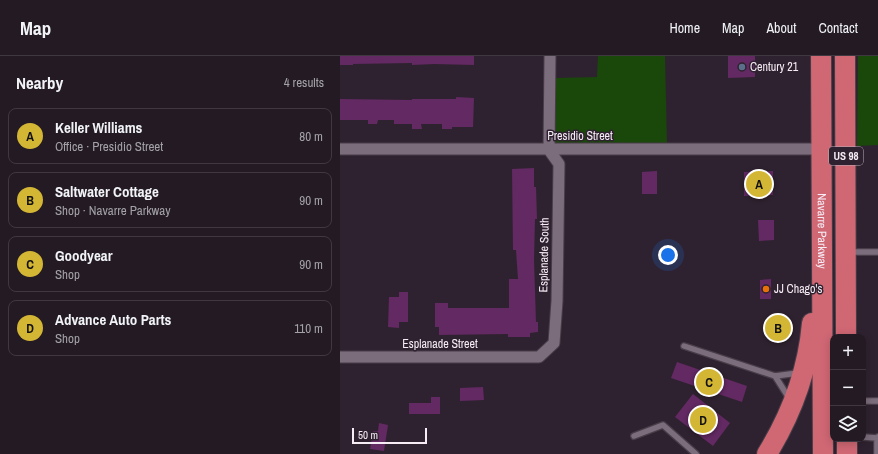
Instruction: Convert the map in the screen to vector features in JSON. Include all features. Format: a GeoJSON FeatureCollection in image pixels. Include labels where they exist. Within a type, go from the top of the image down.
{"type":"FeatureCollection","features":[{"type":"Feature","properties":{"kind":"highway","name":"Navarre Parkway"},"geometry":{"type":"LineString","coordinates":[[821,56],[823,454]]}},
{"type":"Feature","properties":{"kind":"highway","name":"Navarre Parkway"},"geometry":{"type":"LineString","coordinates":[[845,56],[846,334]]}},
{"type":"Feature","properties":{"kind":"highway"},"geometry":{"type":"LineString","coordinates":[[767,454],[792,403],[803,371],[810,342],[812,317],[812,177],[821,149]]}},
{"type":"Feature","properties":{"kind":"highway"},"geometry":{"type":"LineString","coordinates":[[822,264],[834,312],[834,334]]}},
{"type":"Feature","properties":{"kind":"highway"},"geometry":{"type":"LineString","coordinates":[[847,442],[847,454]]}},
{"type":"Feature","properties":{"kind":"street"},"geometry":{"type":"LineString","coordinates":[[549,150],[550,56]]}},
{"type":"Feature","properties":{"kind":"street","name":"Presidio Street"},"geometry":{"type":"LineString","coordinates":[[340,150],[821,149]]}},
{"type":"Feature","properties":{"kind":"street","name":"Esplanade South"},"geometry":{"type":"LineString","coordinates":[[540,357],[554,344],[557,301],[559,164],[549,150]]}},
{"type":"Feature","properties":{"kind":"street","name":"Esplanade Street"},"geometry":{"type":"LineString","coordinates":[[340,357],[540,357]]}},
{"type":"Feature","properties":{"kind":"lane"},"geometry":{"type":"LineString","coordinates":[[846,252],[878,252]]}},
{"type":"Feature","properties":{"kind":"lane"},"geometry":{"type":"LineString","coordinates":[[684,346],[775,376],[803,371]]}},
{"type":"Feature","properties":{"kind":"lane"},"geometry":{"type":"LineString","coordinates":[[775,376],[792,403]]}},
{"type":"Feature","properties":{"kind":"lane"},"geometry":{"type":"LineString","coordinates":[[866,401],[878,401]]}},
{"type":"Feature","properties":{"kind":"lane"},"geometry":{"type":"LineString","coordinates":[[634,436],[663,425],[696,454]]}},
{"type":"Feature","properties":{"kind":"lane"},"geometry":{"type":"LineString","coordinates":[[866,437],[877,438],[877,454]]}},
{"type":"Feature","properties":{"kind":"green space"},"geometry":{"type":"Polygon","coordinates":[[[598,56],[665,56],[667,144],[554,144],[556,78],[597,77],[598,56]]]}},
{"type":"Feature","properties":{"kind":"green space"},"geometry":{"type":"Polygon","coordinates":[[[858,56],[878,56],[878,145],[857,146],[858,56]]]}},
{"type":"Feature","properties":{"kind":"building"},"geometry":{"type":"Polygon","coordinates":[[[340,56],[474,56],[474,65],[412,65],[412,63],[340,65],[340,56]]]}},
{"type":"Feature","properties":{"kind":"building"},"geometry":{"type":"Polygon","coordinates":[[[728,56],[755,56],[755,77],[728,78],[728,56]]]}},
{"type":"Feature","properties":{"kind":"building"},"geometry":{"type":"Polygon","coordinates":[[[456,97],[474,98],[473,127],[452,127],[452,129],[442,129],[442,124],[421,124],[422,129],[412,129],[412,124],[394,124],[394,120],[378,120],[377,124],[368,124],[368,120],[340,120],[340,99],[412,100],[456,99],[456,97]]]}},
{"type":"Feature","properties":{"kind":"building"},"geometry":{"type":"Polygon","coordinates":[[[534,168],[537,219],[535,219],[534,260],[536,322],[538,322],[538,332],[530,333],[530,337],[508,337],[508,334],[439,335],[439,327],[435,327],[435,303],[448,303],[448,308],[509,308],[509,279],[518,279],[516,250],[513,250],[512,169],[534,168]]]}},
{"type":"Feature","properties":{"kind":"building"},"geometry":{"type":"Polygon","coordinates":[[[657,171],[657,194],[642,194],[642,172],[657,171]]]}},
{"type":"Feature","properties":{"kind":"building"},"geometry":{"type":"Polygon","coordinates":[[[773,171],[773,195],[744,196],[744,172],[773,171]]]}},
{"type":"Feature","properties":{"kind":"building"},"geometry":{"type":"Polygon","coordinates":[[[758,220],[774,220],[774,240],[759,241],[758,220]]]}},
{"type":"Feature","properties":{"kind":"building","name":"JJ Chago's"},"geometry":{"type":"Polygon","coordinates":[[[771,279],[771,299],[760,299],[760,280],[771,279]]]}},
{"type":"Feature","properties":{"kind":"building"},"geometry":{"type":"Polygon","coordinates":[[[399,292],[408,292],[408,322],[399,322],[399,328],[388,327],[389,297],[399,297],[399,292]]]}},
{"type":"Feature","properties":{"kind":"building"},"geometry":{"type":"Polygon","coordinates":[[[772,322],[788,324],[787,334],[771,332],[772,322]]]}},
{"type":"Feature","properties":{"kind":"building"},"geometry":{"type":"Polygon","coordinates":[[[677,362],[747,386],[742,402],[671,378],[677,362]]]}},
{"type":"Feature","properties":{"kind":"building"},"geometry":{"type":"Polygon","coordinates":[[[483,387],[484,400],[460,401],[460,388],[483,387]]]}},
{"type":"Feature","properties":{"kind":"building"},"geometry":{"type":"Polygon","coordinates":[[[693,394],[730,423],[713,446],[675,417],[693,394]]]}},
{"type":"Feature","properties":{"kind":"building"},"geometry":{"type":"Polygon","coordinates":[[[431,397],[440,397],[440,414],[409,414],[409,403],[431,403],[431,397]]]}},
{"type":"Feature","properties":{"kind":"building"},"geometry":{"type":"Polygon","coordinates":[[[379,423],[388,425],[384,451],[370,449],[373,431],[378,431],[379,423]]]}},
{"type":"Feature","properties":{"kind":"place","name":"Century 21"},"geometry":{"type":"Point","coordinates":[742,67]}},
{"type":"Feature","properties":{"kind":"place","name":"Keller Williams"},"geometry":{"type":"Point","coordinates":[759,184]}},
{"type":"Feature","properties":{"kind":"place","name":"JJ Chago's"},"geometry":{"type":"Point","coordinates":[766,289]}},
{"type":"Feature","properties":{"kind":"place","name":"Saltwater Cottage"},"geometry":{"type":"Point","coordinates":[778,328]}},
{"type":"Feature","properties":{"kind":"place","name":"Goodyear"},"geometry":{"type":"Point","coordinates":[709,382]}},
{"type":"Feature","properties":{"kind":"place","name":"Advance Auto Parts"},"geometry":{"type":"Point","coordinates":[703,420]}}]}
